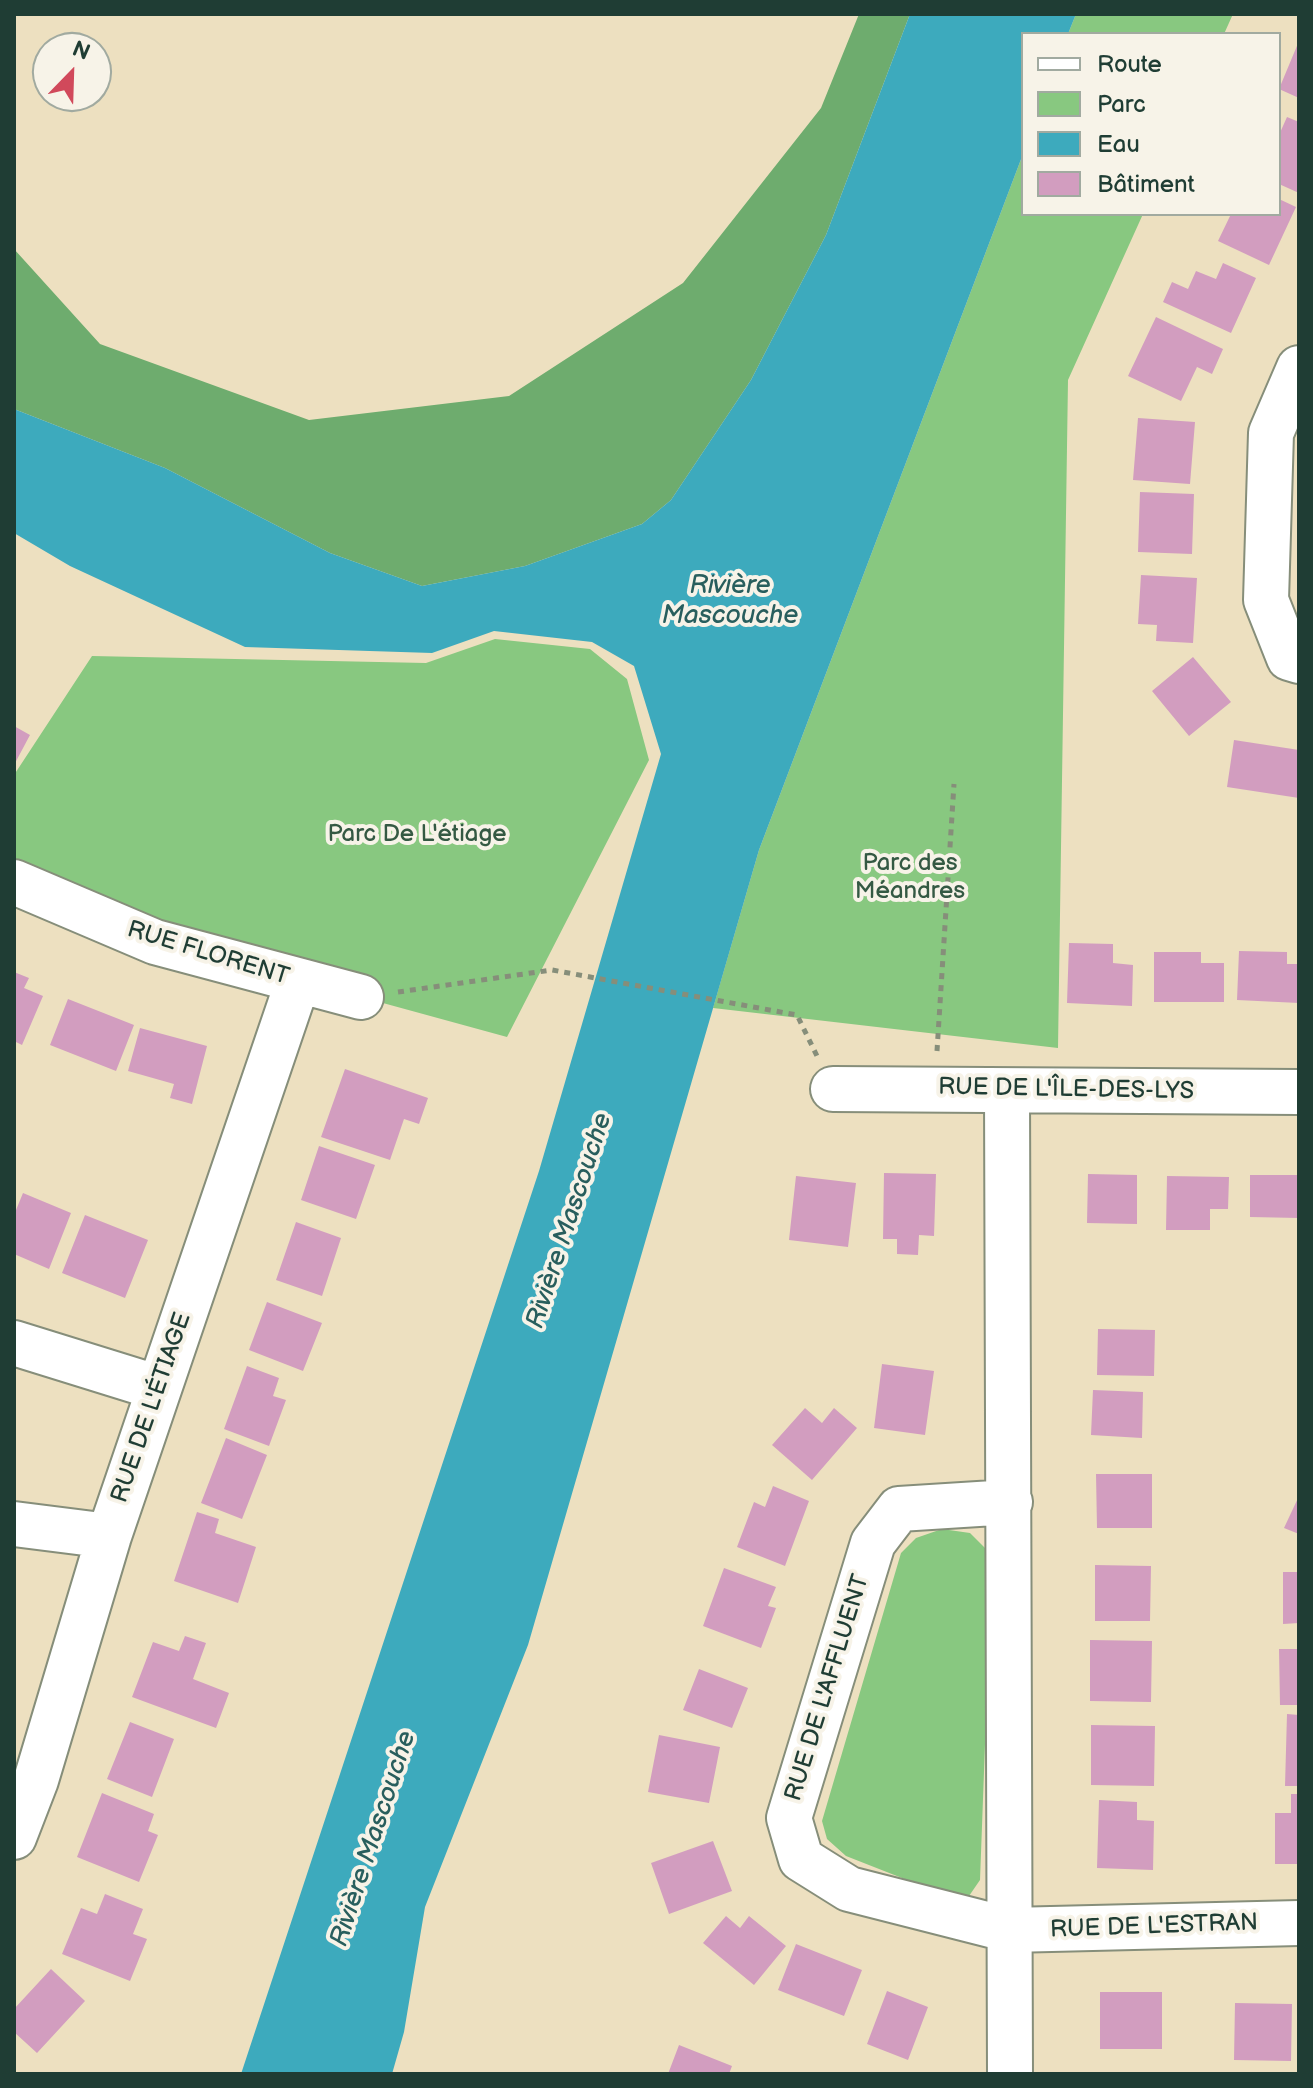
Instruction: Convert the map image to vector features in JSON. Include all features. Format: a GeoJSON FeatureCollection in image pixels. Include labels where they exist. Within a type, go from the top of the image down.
{"type":"FeatureCollection","features":[{"type":"Feature","properties":{"kind":"street"},"geometry":{"type":"LineString","coordinates":[[1299,368],[1271,433],[1266,600],[1289,658],[1299,661]]}},
{"type":"Feature","properties":{"kind":"street","name":"RUE FLORENT"},"geometry":{"type":"LineString","coordinates":[[14,882],[155,942],[361,997]]}},
{"type":"Feature","properties":{"kind":"street","name":"RUE DE L'ÉTIAGE"},"geometry":{"type":"LineString","coordinates":[[14,1837],[36,1780],[109,1536],[298,981]]}},
{"type":"Feature","properties":{"kind":"street","name":"RUE DE L'ÎLE-DES-LYS"},"geometry":{"type":"LineString","coordinates":[[833,1089],[1299,1092]]}},
{"type":"Feature","properties":{"kind":"street"},"geometry":{"type":"LineString","coordinates":[[1007,1092],[1010,2074]]}},
{"type":"Feature","properties":{"kind":"street"},"geometry":{"type":"LineString","coordinates":[[14,1343],[159,1388]]}},
{"type":"Feature","properties":{"kind":"street","name":"RUE DE L'AFFLUENT"},"geometry":{"type":"LineString","coordinates":[[1010,1502],[899,1509],[873,1543],[789,1818],[801,1859],[849,1889],[1010,1930]]}},
{"type":"Feature","properties":{"kind":"street"},"geometry":{"type":"LineString","coordinates":[[14,1524],[109,1536]]}},
{"type":"Feature","properties":{"kind":"street","name":"RUE DE L'ESTRAN"},"geometry":{"type":"LineString","coordinates":[[1010,1930],[1299,1923]]}},
{"type":"Feature","properties":{"kind":"path"},"geometry":{"type":"LineString","coordinates":[[934,1088],[954,784]]}},
{"type":"Feature","properties":{"kind":"path"},"geometry":{"type":"LineString","coordinates":[[361,997],[552,970],[797,1015]]}},
{"type":"Feature","properties":{"kind":"green space"},"geometry":{"type":"Polygon","coordinates":[[[859,14],[910,14],[826,235],[751,380],[671,500],[642,524],[525,566],[422,586],[330,553],[165,468],[14,409],[14,249],[100,344],[309,420],[509,396],[683,283],[821,108],[859,14]]]}},
{"type":"Feature","properties":{"kind":"green space"},"geometry":{"type":"Polygon","coordinates":[[[1076,14],[1233,14],[1225,32],[1069,32],[1076,14]]]}},
{"type":"Feature","properties":{"kind":"green space","name":"Parc des Méandres"},"geometry":{"type":"Polygon","coordinates":[[[1021,159],[1021,216],[1142,216],[1068,380],[1058,1048],[713,1008],[759,850],[1021,159]]]}},
{"type":"Feature","properties":{"kind":"green space","name":"Parc De L'étiage"},"geometry":{"type":"Polygon","coordinates":[[[495,639],[590,649],[627,679],[649,760],[507,1037],[361,997],[14,882],[14,775],[92,656],[426,663],[495,639]]]}},
{"type":"Feature","properties":{"kind":"green space"},"geometry":{"type":"Polygon","coordinates":[[[942,1529],[970,1533],[992,1555],[980,1880],[969,1896],[958,1900],[846,1856],[827,1839],[822,1821],[901,1553],[916,1538],[942,1529]]]}},
{"type":"Feature","properties":{"kind":"water","name":"Rivière Mascouche"},"geometry":{"type":"Polygon","coordinates":[[[910,14],[1076,14],[1069,32],[1021,32],[1021,159],[759,850],[528,1645],[425,1907],[404,2032],[392,2074],[241,2074],[539,1171],[661,754],[634,666],[592,642],[494,631],[432,653],[245,647],[70,566],[14,533],[14,409],[165,468],[330,553],[422,586],[525,566],[642,524],[671,500],[751,380],[826,235],[910,14]]]}},
{"type":"Feature","properties":{"kind":"building"},"geometry":{"type":"Polygon","coordinates":[[[1299,41],[1299,98],[1281,90],[1299,41]]]}},
{"type":"Feature","properties":{"kind":"building"},"geometry":{"type":"Polygon","coordinates":[[[1287,117],[1299,122],[1299,193],[1281,185],[1281,130],[1287,117]]]}},
{"type":"Feature","properties":{"kind":"building"},"geometry":{"type":"Polygon","coordinates":[[[1281,200],[1296,207],[1269,265],[1218,241],[1230,216],[1281,216],[1281,200]]]}},
{"type":"Feature","properties":{"kind":"building"},"geometry":{"type":"Polygon","coordinates":[[[1223,263],[1256,278],[1231,333],[1163,302],[1172,282],[1188,289],[1196,271],[1216,279],[1223,263]]]}},
{"type":"Feature","properties":{"kind":"building"},"geometry":{"type":"Polygon","coordinates":[[[1156,317],[1223,349],[1212,374],[1197,367],[1181,401],[1128,376],[1156,317]]]}},
{"type":"Feature","properties":{"kind":"building"},"geometry":{"type":"Polygon","coordinates":[[[1138,418],[1195,422],[1190,484],[1133,480],[1138,418]]]}},
{"type":"Feature","properties":{"kind":"building"},"geometry":{"type":"Polygon","coordinates":[[[1140,492],[1194,494],[1192,554],[1138,552],[1140,492]]]}},
{"type":"Feature","properties":{"kind":"building"},"geometry":{"type":"Polygon","coordinates":[[[1141,575],[1197,578],[1193,643],[1156,641],[1157,625],[1138,624],[1141,575]]]}},
{"type":"Feature","properties":{"kind":"building"},"geometry":{"type":"Polygon","coordinates":[[[1193,657],[1231,702],[1189,736],[1152,691],[1193,657]]]}},
{"type":"Feature","properties":{"kind":"building"},"geometry":{"type":"Polygon","coordinates":[[[14,726],[30,735],[14,765],[14,726]]]}},
{"type":"Feature","properties":{"kind":"building"},"geometry":{"type":"Polygon","coordinates":[[[1234,740],[1299,750],[1299,798],[1227,787],[1234,740]]]}},
{"type":"Feature","properties":{"kind":"building"},"geometry":{"type":"Polygon","coordinates":[[[1069,943],[1113,944],[1113,963],[1133,965],[1132,1006],[1067,1003],[1069,943]]]}},
{"type":"Feature","properties":{"kind":"building"},"geometry":{"type":"Polygon","coordinates":[[[1239,951],[1287,952],[1287,964],[1299,964],[1299,1003],[1237,1000],[1239,951]]]}},
{"type":"Feature","properties":{"kind":"building"},"geometry":{"type":"Polygon","coordinates":[[[1154,952],[1201,952],[1201,963],[1224,963],[1224,1002],[1154,1002],[1154,952]]]}},
{"type":"Feature","properties":{"kind":"building"},"geometry":{"type":"Polygon","coordinates":[[[14,972],[29,978],[24,988],[43,996],[22,1045],[14,1041],[14,972]]]}},
{"type":"Feature","properties":{"kind":"building"},"geometry":{"type":"Polygon","coordinates":[[[68,999],[134,1025],[116,1071],[50,1045],[68,999]]]}},
{"type":"Feature","properties":{"kind":"building"},"geometry":{"type":"Polygon","coordinates":[[[140,1028],[207,1046],[192,1104],[170,1098],[174,1084],[128,1071],[140,1028]]]}},
{"type":"Feature","properties":{"kind":"building"},"geometry":{"type":"Polygon","coordinates":[[[345,1069],[428,1098],[419,1124],[404,1119],[390,1160],[321,1137],[345,1069]]]}},
{"type":"Feature","properties":{"kind":"building"},"geometry":{"type":"Polygon","coordinates":[[[319,1146],[375,1165],[356,1219],[301,1200],[319,1146]]]}},
{"type":"Feature","properties":{"kind":"building"},"geometry":{"type":"Polygon","coordinates":[[[884,1173],[936,1174],[934,1236],[919,1235],[918,1255],[897,1254],[897,1239],[883,1239],[884,1173]]]}},
{"type":"Feature","properties":{"kind":"building"},"geometry":{"type":"Polygon","coordinates":[[[1088,1174],[1137,1175],[1137,1224],[1087,1223],[1088,1174]]]}},
{"type":"Feature","properties":{"kind":"building"},"geometry":{"type":"Polygon","coordinates":[[[1250,1175],[1299,1175],[1299,1218],[1250,1217],[1250,1175]]]}},
{"type":"Feature","properties":{"kind":"building"},"geometry":{"type":"Polygon","coordinates":[[[796,1176],[856,1183],[848,1247],[789,1240],[796,1176]]]}},
{"type":"Feature","properties":{"kind":"building"},"geometry":{"type":"Polygon","coordinates":[[[1167,1176],[1229,1177],[1228,1209],[1210,1209],[1210,1230],[1166,1230],[1167,1176]]]}},
{"type":"Feature","properties":{"kind":"building"},"geometry":{"type":"Polygon","coordinates":[[[23,1193],[71,1213],[49,1269],[14,1254],[14,1215],[23,1193]]]}},
{"type":"Feature","properties":{"kind":"building"},"geometry":{"type":"Polygon","coordinates":[[[85,1215],[148,1240],[125,1298],[62,1273],[85,1215]]]}},
{"type":"Feature","properties":{"kind":"building"},"geometry":{"type":"Polygon","coordinates":[[[296,1222],[341,1238],[322,1296],[276,1280],[296,1222]]]}},
{"type":"Feature","properties":{"kind":"building"},"geometry":{"type":"Polygon","coordinates":[[[267,1302],[322,1323],[303,1371],[249,1350],[267,1302]]]}},
{"type":"Feature","properties":{"kind":"building"},"geometry":{"type":"Polygon","coordinates":[[[1098,1329],[1155,1330],[1154,1376],[1097,1375],[1098,1329]]]}},
{"type":"Feature","properties":{"kind":"building"},"geometry":{"type":"Polygon","coordinates":[[[882,1364],[934,1371],[925,1435],[874,1428],[882,1364]]]}},
{"type":"Feature","properties":{"kind":"building"},"geometry":{"type":"Polygon","coordinates":[[[247,1366],[279,1378],[273,1396],[286,1400],[269,1446],[224,1429],[247,1366]]]}},
{"type":"Feature","properties":{"kind":"building"},"geometry":{"type":"Polygon","coordinates":[[[1093,1390],[1143,1392],[1142,1438],[1091,1435],[1093,1390]]]}},
{"type":"Feature","properties":{"kind":"building"},"geometry":{"type":"Polygon","coordinates":[[[805,1408],[822,1423],[834,1408],[857,1428],[812,1480],[772,1445],[805,1408]]]}},
{"type":"Feature","properties":{"kind":"building"},"geometry":{"type":"Polygon","coordinates":[[[226,1438],[267,1455],[242,1519],[201,1503],[226,1438]]]}},
{"type":"Feature","properties":{"kind":"building"},"geometry":{"type":"Polygon","coordinates":[[[1096,1474],[1152,1474],[1152,1528],[1097,1528],[1096,1474]]]}},
{"type":"Feature","properties":{"kind":"building"},"geometry":{"type":"Polygon","coordinates":[[[773,1486],[809,1501],[785,1566],[737,1547],[754,1502],[765,1507],[773,1486]]]}},
{"type":"Feature","properties":{"kind":"building"},"geometry":{"type":"Polygon","coordinates":[[[1299,1496],[1299,1534],[1284,1528],[1299,1496]]]}},
{"type":"Feature","properties":{"kind":"building"},"geometry":{"type":"Polygon","coordinates":[[[197,1512],[219,1519],[215,1533],[256,1547],[238,1603],[174,1581],[197,1512]]]}},
{"type":"Feature","properties":{"kind":"building"},"geometry":{"type":"Polygon","coordinates":[[[1095,1565],[1151,1566],[1150,1621],[1095,1621],[1095,1565]]]}},
{"type":"Feature","properties":{"kind":"building"},"geometry":{"type":"Polygon","coordinates":[[[724,1568],[776,1587],[768,1606],[776,1608],[761,1648],[703,1626],[724,1568]]]}},
{"type":"Feature","properties":{"kind":"building"},"geometry":{"type":"Polygon","coordinates":[[[1283,1572],[1299,1572],[1299,1623],[1283,1624],[1283,1572]]]}},
{"type":"Feature","properties":{"kind":"building"},"geometry":{"type":"Polygon","coordinates":[[[185,1636],[206,1643],[193,1679],[229,1693],[216,1728],[132,1697],[153,1642],[179,1651],[185,1636]]]}},
{"type":"Feature","properties":{"kind":"building"},"geometry":{"type":"Polygon","coordinates":[[[1090,1640],[1152,1641],[1151,1702],[1090,1701],[1090,1640]]]}},
{"type":"Feature","properties":{"kind":"building"},"geometry":{"type":"Polygon","coordinates":[[[1279,1649],[1299,1649],[1299,1705],[1280,1705],[1279,1649]]]}},
{"type":"Feature","properties":{"kind":"building"},"geometry":{"type":"Polygon","coordinates":[[[699,1669],[748,1688],[732,1728],[683,1710],[699,1669]]]}},
{"type":"Feature","properties":{"kind":"building"},"geometry":{"type":"Polygon","coordinates":[[[1287,1714],[1299,1715],[1299,1786],[1285,1786],[1287,1714]]]}},
{"type":"Feature","properties":{"kind":"building"},"geometry":{"type":"Polygon","coordinates":[[[130,1722],[174,1739],[152,1797],[107,1779],[130,1722]]]}},
{"type":"Feature","properties":{"kind":"building"},"geometry":{"type":"Polygon","coordinates":[[[1091,1725],[1155,1726],[1154,1786],[1091,1785],[1091,1725]]]}},
{"type":"Feature","properties":{"kind":"building"},"geometry":{"type":"Polygon","coordinates":[[[659,1735],[720,1747],[709,1803],[648,1792],[659,1735]]]}},
{"type":"Feature","properties":{"kind":"building"},"geometry":{"type":"Polygon","coordinates":[[[102,1793],[154,1814],[148,1831],[158,1835],[139,1882],[77,1857],[102,1793]]]}},
{"type":"Feature","properties":{"kind":"building"},"geometry":{"type":"Polygon","coordinates":[[[1291,1794],[1299,1794],[1299,1864],[1275,1864],[1275,1813],[1291,1813],[1291,1794]]]}},
{"type":"Feature","properties":{"kind":"building"},"geometry":{"type":"Polygon","coordinates":[[[1099,1800],[1137,1802],[1137,1820],[1154,1821],[1153,1870],[1097,1868],[1099,1800]]]}},
{"type":"Feature","properties":{"kind":"building"},"geometry":{"type":"Polygon","coordinates":[[[713,1841],[732,1891],[669,1914],[651,1863],[713,1841]]]}},
{"type":"Feature","properties":{"kind":"building"},"geometry":{"type":"Polygon","coordinates":[[[105,1894],[143,1909],[133,1934],[147,1939],[130,1981],[62,1954],[81,1908],[97,1914],[105,1894]]]}},
{"type":"Feature","properties":{"kind":"building"},"geometry":{"type":"Polygon","coordinates":[[[726,1916],[740,1928],[749,1916],[786,1946],[754,1985],[703,1943],[726,1916]]]}},
{"type":"Feature","properties":{"kind":"building"},"geometry":{"type":"Polygon","coordinates":[[[796,1944],[862,1970],[844,2016],[778,1990],[796,1944]]]}},
{"type":"Feature","properties":{"kind":"building"},"geometry":{"type":"Polygon","coordinates":[[[51,1969],[85,2001],[37,2053],[14,2032],[14,2009],[51,1969]]]}},
{"type":"Feature","properties":{"kind":"building"},"geometry":{"type":"Polygon","coordinates":[[[887,1991],[928,2007],[908,2060],[867,2044],[887,1991]]]}},
{"type":"Feature","properties":{"kind":"building"},"geometry":{"type":"Polygon","coordinates":[[[1100,1992],[1162,1992],[1162,2049],[1100,2049],[1100,1992]]]}},
{"type":"Feature","properties":{"kind":"building"},"geometry":{"type":"Polygon","coordinates":[[[1235,2003],[1292,2004],[1291,2061],[1234,2060],[1235,2003]]]}},
{"type":"Feature","properties":{"kind":"building"},"geometry":{"type":"Polygon","coordinates":[[[679,2045],[732,2066],[729,2074],[668,2074],[679,2045]]]}}]}
